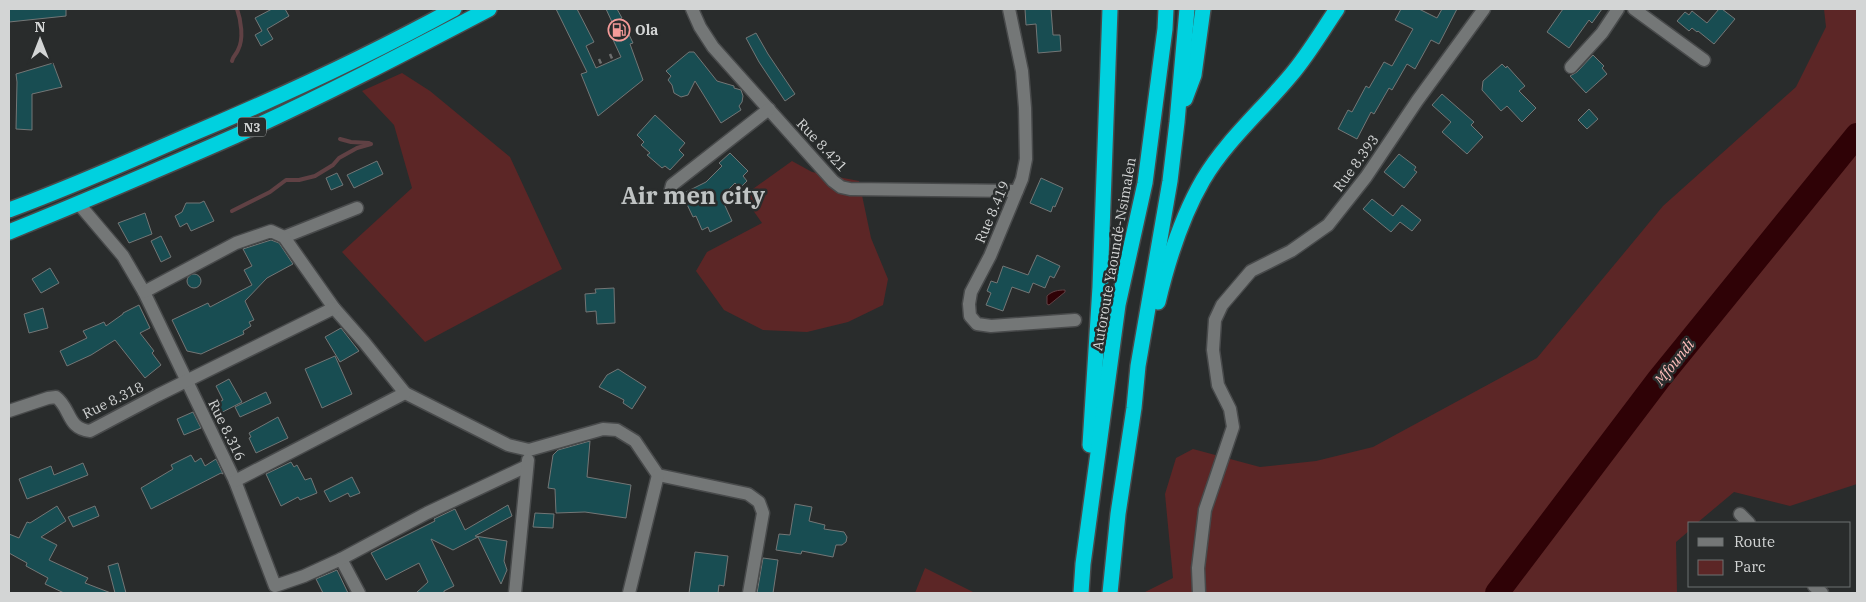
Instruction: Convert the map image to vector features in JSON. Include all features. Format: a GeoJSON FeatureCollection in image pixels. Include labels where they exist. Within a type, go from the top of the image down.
{"type":"FeatureCollection","features":[{"type":"Feature","properties":{"kind":"highway","name":"N3"},"geometry":{"type":"LineString","coordinates":[[9,210],[68,188],[237,115],[331,71],[436,13],[454,9]]}},
{"type":"Feature","properties":{"kind":"highway","name":"N3"},"geometry":{"type":"LineString","coordinates":[[9,232],[236,135],[354,78],[489,9]]}},
{"type":"Feature","properties":{"kind":"highway"},"geometry":{"type":"LineString","coordinates":[[1082,564],[1100,288],[1110,9]]}},
{"type":"Feature","properties":{"kind":"highway","name":"Autoroute Yaoundé-Nsimalen"},"geometry":{"type":"LineString","coordinates":[[1081,593],[1082,564],[1118,305],[1145,183],[1166,9]]}},
{"type":"Feature","properties":{"kind":"highway"},"geometry":{"type":"LineString","coordinates":[[1110,593],[1138,366],[1170,182],[1187,9]]}},
{"type":"Feature","properties":{"kind":"highway"},"geometry":{"type":"LineString","coordinates":[[1177,122],[1194,75],[1203,9]]}},
{"type":"Feature","properties":{"kind":"highway"},"geometry":{"type":"LineString","coordinates":[[1134,408],[1159,297],[1185,215],[1203,180],[1227,145],[1293,73],[1337,9]]}},
{"type":"Feature","properties":{"kind":"street","name":"Rue 8.421"},"geometry":{"type":"LineString","coordinates":[[692,9],[700,27],[713,47],[833,181],[841,186],[850,189],[1017,191]]}},
{"type":"Feature","properties":{"kind":"street","name":"Rue 8.419"},"geometry":{"type":"LineString","coordinates":[[1009,9],[1022,71],[1026,159],[1022,179],[990,256],[971,292],[970,316],[977,324],[990,326],[1075,320]]}},
{"type":"Feature","properties":{"kind":"street","name":"Rue 8.393"},"geometry":{"type":"LineString","coordinates":[[1199,593],[1198,568],[1205,510],[1232,427],[1230,409],[1218,385],[1212,350],[1215,320],[1222,305],[1251,271],[1291,251],[1328,225],[1366,177],[1417,101],[1484,9]]}},
{"type":"Feature","properties":{"kind":"street"},"geometry":{"type":"LineString","coordinates":[[1571,67],[1602,33],[1618,9]]}},
{"type":"Feature","properties":{"kind":"street"},"geometry":{"type":"LineString","coordinates":[[1634,9],[1704,60]]}},
{"type":"Feature","properties":{"kind":"street"},"geometry":{"type":"LineString","coordinates":[[670,193],[672,185],[769,109]]}},
{"type":"Feature","properties":{"kind":"street","name":"Rue 8.316"},"geometry":{"type":"LineString","coordinates":[[78,203],[123,256],[144,292],[235,481],[276,590],[427,513],[527,466]]}},
{"type":"Feature","properties":{"kind":"street"},"geometry":{"type":"LineString","coordinates":[[284,236],[356,208]]}},
{"type":"Feature","properties":{"kind":"street"},"geometry":{"type":"LineString","coordinates":[[144,292],[236,243],[271,231],[284,236],[334,308],[405,393],[508,444],[528,450],[603,430],[616,430],[635,441],[658,475],[748,494],[759,502],[763,513],[749,593]]}},
{"type":"Feature","properties":{"kind":"street"},"geometry":{"type":"LineString","coordinates":[[187,381],[334,308]]}},
{"type":"Feature","properties":{"kind":"street","name":"Rue 8.318"},"geometry":{"type":"LineString","coordinates":[[9,411],[56,397],[62,402],[75,426],[82,430],[90,431],[187,381]]}},
{"type":"Feature","properties":{"kind":"street"},"geometry":{"type":"LineString","coordinates":[[235,481],[405,393]]}},
{"type":"Feature","properties":{"kind":"street"},"geometry":{"type":"LineString","coordinates":[[515,593],[528,450]]}},
{"type":"Feature","properties":{"kind":"street"},"geometry":{"type":"LineString","coordinates":[[629,593],[658,475]]}},
{"type":"Feature","properties":{"kind":"street"},"geometry":{"type":"LineString","coordinates":[[340,559],[359,593]]}},
{"type":"Feature","properties":{"kind":"path"},"geometry":{"type":"LineString","coordinates":[[610,54],[613,61]]}},
{"type":"Feature","properties":{"kind":"path"},"geometry":{"type":"LineString","coordinates":[[599,59],[602,66]]}},
{"type":"Feature","properties":{"kind":"green space"},"geometry":{"type":"Polygon","coordinates":[[[1824,9],[1857,9],[1857,484],[1790,506],[1734,492],[1698,522],[1688,522],[1688,532],[1676,542],[1677,593],[1143,593],[1173,578],[1165,494],[1176,458],[1193,449],[1260,467],[1316,461],[1373,447],[1537,358],[1663,206],[1796,87],[1826,27],[1824,9]]]}},
{"type":"Feature","properties":{"kind":"green space"},"geometry":{"type":"Polygon","coordinates":[[[402,73],[430,91],[510,157],[562,269],[425,342],[342,252],[412,188],[394,125],[362,91],[402,73]]]}},
{"type":"Feature","properties":{"kind":"green space"},"geometry":{"type":"Polygon","coordinates":[[[792,161],[812,172],[859,181],[871,238],[888,279],[883,305],[848,322],[807,332],[763,330],[724,310],[696,271],[707,252],[762,223],[743,196],[792,161]]]}},
{"type":"Feature","properties":{"kind":"green space"},"geometry":{"type":"Polygon","coordinates":[[[925,568],[975,593],[915,593],[925,568]]]}},
{"type":"Feature","properties":{"kind":"shaded area"},"geometry":{"type":"Polygon","coordinates":[[[1065,290],[1049,305],[1047,304],[1047,296],[1049,294],[1065,290]]]}},
{"type":"Feature","properties":{"kind":"building"},"geometry":{"type":"Polygon","coordinates":[[[9,9],[66,9],[66,16],[9,22],[9,9]]]}},
{"type":"Feature","properties":{"kind":"building"},"geometry":{"type":"Polygon","coordinates":[[[272,9],[285,9],[289,16],[267,29],[273,39],[261,46],[255,35],[262,31],[255,18],[272,9]]]}},
{"type":"Feature","properties":{"kind":"building"},"geometry":{"type":"Polygon","coordinates":[[[556,9],[577,9],[594,42],[586,46],[596,68],[621,57],[609,31],[624,24],[633,43],[630,44],[643,80],[598,116],[581,74],[587,72],[556,9]]]}},
{"type":"Feature","properties":{"kind":"building"},"geometry":{"type":"Polygon","coordinates":[[[606,9],[617,9],[622,18],[612,22],[606,9]]]}},
{"type":"Feature","properties":{"kind":"building"},"geometry":{"type":"Polygon","coordinates":[[[1025,9],[1051,9],[1053,35],[1060,35],[1061,51],[1038,53],[1036,24],[1026,25],[1025,9]]]}},
{"type":"Feature","properties":{"kind":"building"},"geometry":{"type":"Polygon","coordinates":[[[1401,9],[1419,9],[1437,18],[1442,9],[1457,9],[1439,44],[1431,40],[1415,69],[1407,64],[1392,90],[1389,88],[1374,114],[1371,112],[1357,139],[1338,129],[1348,110],[1352,112],[1366,86],[1369,88],[1384,62],[1392,66],[1413,29],[1395,20],[1401,9]]]}},
{"type":"Feature","properties":{"kind":"building"},"geometry":{"type":"Polygon","coordinates":[[[1563,9],[1602,9],[1592,23],[1589,20],[1569,48],[1547,32],[1563,9]]]}},
{"type":"Feature","properties":{"kind":"building"},"geometry":{"type":"Polygon","coordinates":[[[1719,9],[1722,9],[1735,19],[1714,44],[1698,31],[1692,28],[1689,31],[1677,21],[1685,12],[1689,15],[1692,11],[1707,23],[1719,9]]]}},
{"type":"Feature","properties":{"kind":"building"},"geometry":{"type":"Polygon","coordinates":[[[756,33],[795,94],[785,101],[759,62],[746,38],[756,33]]]}},
{"type":"Feature","properties":{"kind":"building"},"geometry":{"type":"Polygon","coordinates":[[[689,52],[694,52],[717,81],[741,90],[743,96],[739,106],[741,110],[721,123],[695,81],[688,95],[681,97],[674,93],[672,85],[668,80],[671,76],[666,71],[689,52]]]}},
{"type":"Feature","properties":{"kind":"building"},"geometry":{"type":"Polygon","coordinates":[[[1593,55],[1604,66],[1602,68],[1607,74],[1586,93],[1570,76],[1577,72],[1593,55]]]}},
{"type":"Feature","properties":{"kind":"building"},"geometry":{"type":"Polygon","coordinates":[[[53,63],[62,87],[32,94],[32,130],[16,129],[16,74],[53,63]]]}},
{"type":"Feature","properties":{"kind":"building"},"geometry":{"type":"Polygon","coordinates":[[[1502,64],[1506,68],[1507,66],[1525,86],[1519,91],[1536,108],[1522,122],[1507,106],[1501,111],[1482,90],[1483,81],[1502,64]]]}},
{"type":"Feature","properties":{"kind":"building"},"geometry":{"type":"Polygon","coordinates":[[[1442,94],[1474,122],[1471,125],[1483,137],[1467,154],[1442,132],[1451,122],[1432,105],[1442,94]]]}},
{"type":"Feature","properties":{"kind":"building"},"geometry":{"type":"Polygon","coordinates":[[[1589,109],[1598,119],[1587,129],[1578,120],[1589,109]]]}},
{"type":"Feature","properties":{"kind":"building"},"geometry":{"type":"Polygon","coordinates":[[[655,115],[685,143],[679,150],[684,155],[670,170],[665,166],[662,168],[647,155],[650,153],[641,145],[644,142],[637,135],[655,115]]]}},
{"type":"Feature","properties":{"kind":"building"},"geometry":{"type":"Polygon","coordinates":[[[730,153],[748,171],[743,176],[747,181],[740,188],[735,183],[721,197],[732,221],[710,232],[708,227],[702,230],[696,216],[693,217],[682,194],[706,182],[722,166],[719,163],[730,153]]]}},
{"type":"Feature","properties":{"kind":"building"},"geometry":{"type":"Polygon","coordinates":[[[1399,154],[1416,167],[1414,170],[1417,172],[1404,188],[1384,172],[1399,154]]]}},
{"type":"Feature","properties":{"kind":"building"},"geometry":{"type":"Polygon","coordinates":[[[377,161],[383,174],[354,188],[347,175],[377,161]]]}},
{"type":"Feature","properties":{"kind":"building"},"geometry":{"type":"Polygon","coordinates":[[[337,173],[343,185],[331,190],[326,178],[337,173]]]}},
{"type":"Feature","properties":{"kind":"building"},"geometry":{"type":"Polygon","coordinates":[[[1041,178],[1063,188],[1051,212],[1030,203],[1041,178]]]}},
{"type":"Feature","properties":{"kind":"building"},"geometry":{"type":"Polygon","coordinates":[[[1372,199],[1393,216],[1402,205],[1421,220],[1412,231],[1400,222],[1391,232],[1363,209],[1372,199]]]}},
{"type":"Feature","properties":{"kind":"building"},"geometry":{"type":"Polygon","coordinates":[[[204,201],[214,221],[191,231],[187,223],[180,227],[175,216],[182,212],[186,203],[200,203],[204,201]]]}},
{"type":"Feature","properties":{"kind":"building"},"geometry":{"type":"Polygon","coordinates":[[[145,213],[152,234],[129,243],[118,223],[145,213]]]}},
{"type":"Feature","properties":{"kind":"building"},"geometry":{"type":"Polygon","coordinates":[[[161,236],[171,257],[161,262],[151,241],[161,236]]]}},
{"type":"Feature","properties":{"kind":"building"},"geometry":{"type":"Polygon","coordinates":[[[271,240],[279,243],[293,264],[267,278],[245,301],[254,320],[249,322],[251,326],[243,331],[244,334],[201,354],[187,351],[172,320],[208,303],[210,307],[252,285],[244,270],[252,266],[243,249],[271,240]]]}},
{"type":"Feature","properties":{"kind":"building"},"geometry":{"type":"Polygon","coordinates":[[[1037,255],[1060,266],[1054,278],[1050,276],[1045,288],[1033,283],[1029,293],[1012,287],[1003,311],[986,305],[991,293],[987,291],[991,281],[997,283],[1003,266],[1028,275],[1037,255]]]}},
{"type":"Feature","properties":{"kind":"building"},"geometry":{"type":"Polygon","coordinates":[[[50,268],[59,283],[41,293],[32,279],[50,268]]]}},
{"type":"Feature","properties":{"kind":"building"},"geometry":{"type":"Polygon","coordinates":[[[194,274],[199,276],[201,281],[199,286],[194,288],[189,286],[187,281],[189,276],[194,274]]]}},
{"type":"Feature","properties":{"kind":"building"},"geometry":{"type":"Polygon","coordinates":[[[614,288],[615,323],[597,324],[596,311],[586,312],[585,294],[596,293],[595,289],[614,288]]]}},
{"type":"Feature","properties":{"kind":"building"},"geometry":{"type":"Polygon","coordinates":[[[139,305],[150,328],[140,333],[154,351],[152,353],[161,365],[145,378],[115,340],[91,355],[67,366],[60,351],[87,338],[83,331],[104,322],[106,326],[123,313],[139,305]]]}},
{"type":"Feature","properties":{"kind":"building"},"geometry":{"type":"Polygon","coordinates":[[[43,308],[48,328],[29,333],[24,314],[43,308]]]}},
{"type":"Feature","properties":{"kind":"building"},"geometry":{"type":"Polygon","coordinates":[[[341,328],[359,351],[340,362],[325,337],[341,328]]]}},
{"type":"Feature","properties":{"kind":"building"},"geometry":{"type":"Polygon","coordinates":[[[335,356],[352,394],[322,408],[305,369],[335,356]]]}},
{"type":"Feature","properties":{"kind":"building"},"geometry":{"type":"Polygon","coordinates":[[[618,369],[646,387],[632,409],[623,403],[624,400],[599,387],[607,375],[618,369]]]}},
{"type":"Feature","properties":{"kind":"building"},"geometry":{"type":"Polygon","coordinates":[[[229,379],[242,402],[213,417],[209,408],[223,400],[216,386],[229,379]]]}},
{"type":"Feature","properties":{"kind":"building"},"geometry":{"type":"Polygon","coordinates":[[[266,392],[271,403],[240,417],[235,407],[266,392]]]}},
{"type":"Feature","properties":{"kind":"building"},"geometry":{"type":"Polygon","coordinates":[[[193,412],[201,428],[184,435],[177,419],[193,412]]]}},
{"type":"Feature","properties":{"kind":"building"},"geometry":{"type":"Polygon","coordinates":[[[278,417],[288,438],[256,453],[249,438],[251,437],[249,433],[278,417]]]}},
{"type":"Feature","properties":{"kind":"building"},"geometry":{"type":"Polygon","coordinates":[[[590,441],[587,477],[631,485],[626,518],[585,512],[556,513],[555,489],[548,488],[553,455],[558,450],[590,441]]]}},
{"type":"Feature","properties":{"kind":"building"},"geometry":{"type":"Polygon","coordinates":[[[191,455],[195,462],[201,458],[205,466],[216,459],[223,474],[221,473],[151,509],[141,488],[173,469],[171,465],[191,455]]]}},
{"type":"Feature","properties":{"kind":"building"},"geometry":{"type":"Polygon","coordinates":[[[291,462],[294,467],[297,465],[305,480],[311,478],[317,493],[300,500],[298,497],[281,506],[266,474],[291,462]]]}},
{"type":"Feature","properties":{"kind":"building"},"geometry":{"type":"Polygon","coordinates":[[[83,463],[88,475],[27,499],[19,479],[51,466],[54,475],[83,463]]]}},
{"type":"Feature","properties":{"kind":"building"},"geometry":{"type":"Polygon","coordinates":[[[352,477],[360,493],[350,497],[348,493],[330,502],[324,491],[352,477]]]}},
{"type":"Feature","properties":{"kind":"building"},"geometry":{"type":"Polygon","coordinates":[[[795,504],[812,507],[809,521],[825,525],[824,529],[844,532],[847,537],[846,542],[842,545],[836,545],[833,557],[802,551],[801,554],[776,550],[779,534],[790,535],[795,504]]]}},
{"type":"Feature","properties":{"kind":"building"},"geometry":{"type":"Polygon","coordinates":[[[508,505],[512,516],[475,536],[507,541],[504,561],[507,570],[501,584],[478,537],[453,550],[431,539],[454,586],[444,591],[444,593],[416,593],[428,582],[419,563],[386,580],[371,553],[455,509],[465,530],[508,505]]]}},
{"type":"Feature","properties":{"kind":"building"},"geometry":{"type":"Polygon","coordinates":[[[57,506],[66,521],[41,537],[57,545],[49,560],[88,578],[85,583],[111,593],[64,593],[45,584],[48,578],[26,566],[27,563],[9,553],[9,534],[19,538],[27,522],[30,523],[57,506]]]}},
{"type":"Feature","properties":{"kind":"building"},"geometry":{"type":"Polygon","coordinates":[[[95,506],[99,516],[73,527],[68,517],[95,506]]]}},
{"type":"Feature","properties":{"kind":"building"},"geometry":{"type":"Polygon","coordinates":[[[535,513],[554,514],[553,528],[533,527],[535,513]]]}},
{"type":"Feature","properties":{"kind":"building"},"geometry":{"type":"Polygon","coordinates":[[[695,552],[728,556],[724,586],[719,585],[718,593],[689,593],[695,552]]]}},
{"type":"Feature","properties":{"kind":"building"},"geometry":{"type":"Polygon","coordinates":[[[763,558],[778,560],[773,593],[757,593],[763,558]]]}},
{"type":"Feature","properties":{"kind":"building"},"geometry":{"type":"Polygon","coordinates":[[[118,563],[126,593],[115,593],[108,566],[118,563]]]}},
{"type":"Feature","properties":{"kind":"building"},"geometry":{"type":"Polygon","coordinates":[[[337,570],[348,593],[323,593],[316,579],[337,570]]]}},
{"type":"Feature","properties":{"kind":"waterway"},"geometry":{"type":"LineString","coordinates":[[232,61],[241,40],[241,24],[237,9]]}},
{"type":"Feature","properties":{"kind":"waterway","name":"Mfoundi"},"geometry":{"type":"LineString","coordinates":[[1497,593],[1659,379],[1857,135]]}},
{"type":"Feature","properties":{"kind":"waterway"},"geometry":{"type":"LineString","coordinates":[[340,139],[369,143]]}},
{"type":"Feature","properties":{"kind":"waterway"},"geometry":{"type":"LineString","coordinates":[[232,211],[270,192],[286,180],[299,180],[315,176],[333,165],[339,158],[357,148],[371,144]]}},
{"type":"Feature","properties":{"kind":"place","name":"Ola"},"geometry":{"type":"Point","coordinates":[619,30]}},
{"type":"Feature","properties":{"kind":"district","name":"Air men city"},"geometry":{"type":"Point","coordinates":[693,195]}}]}
